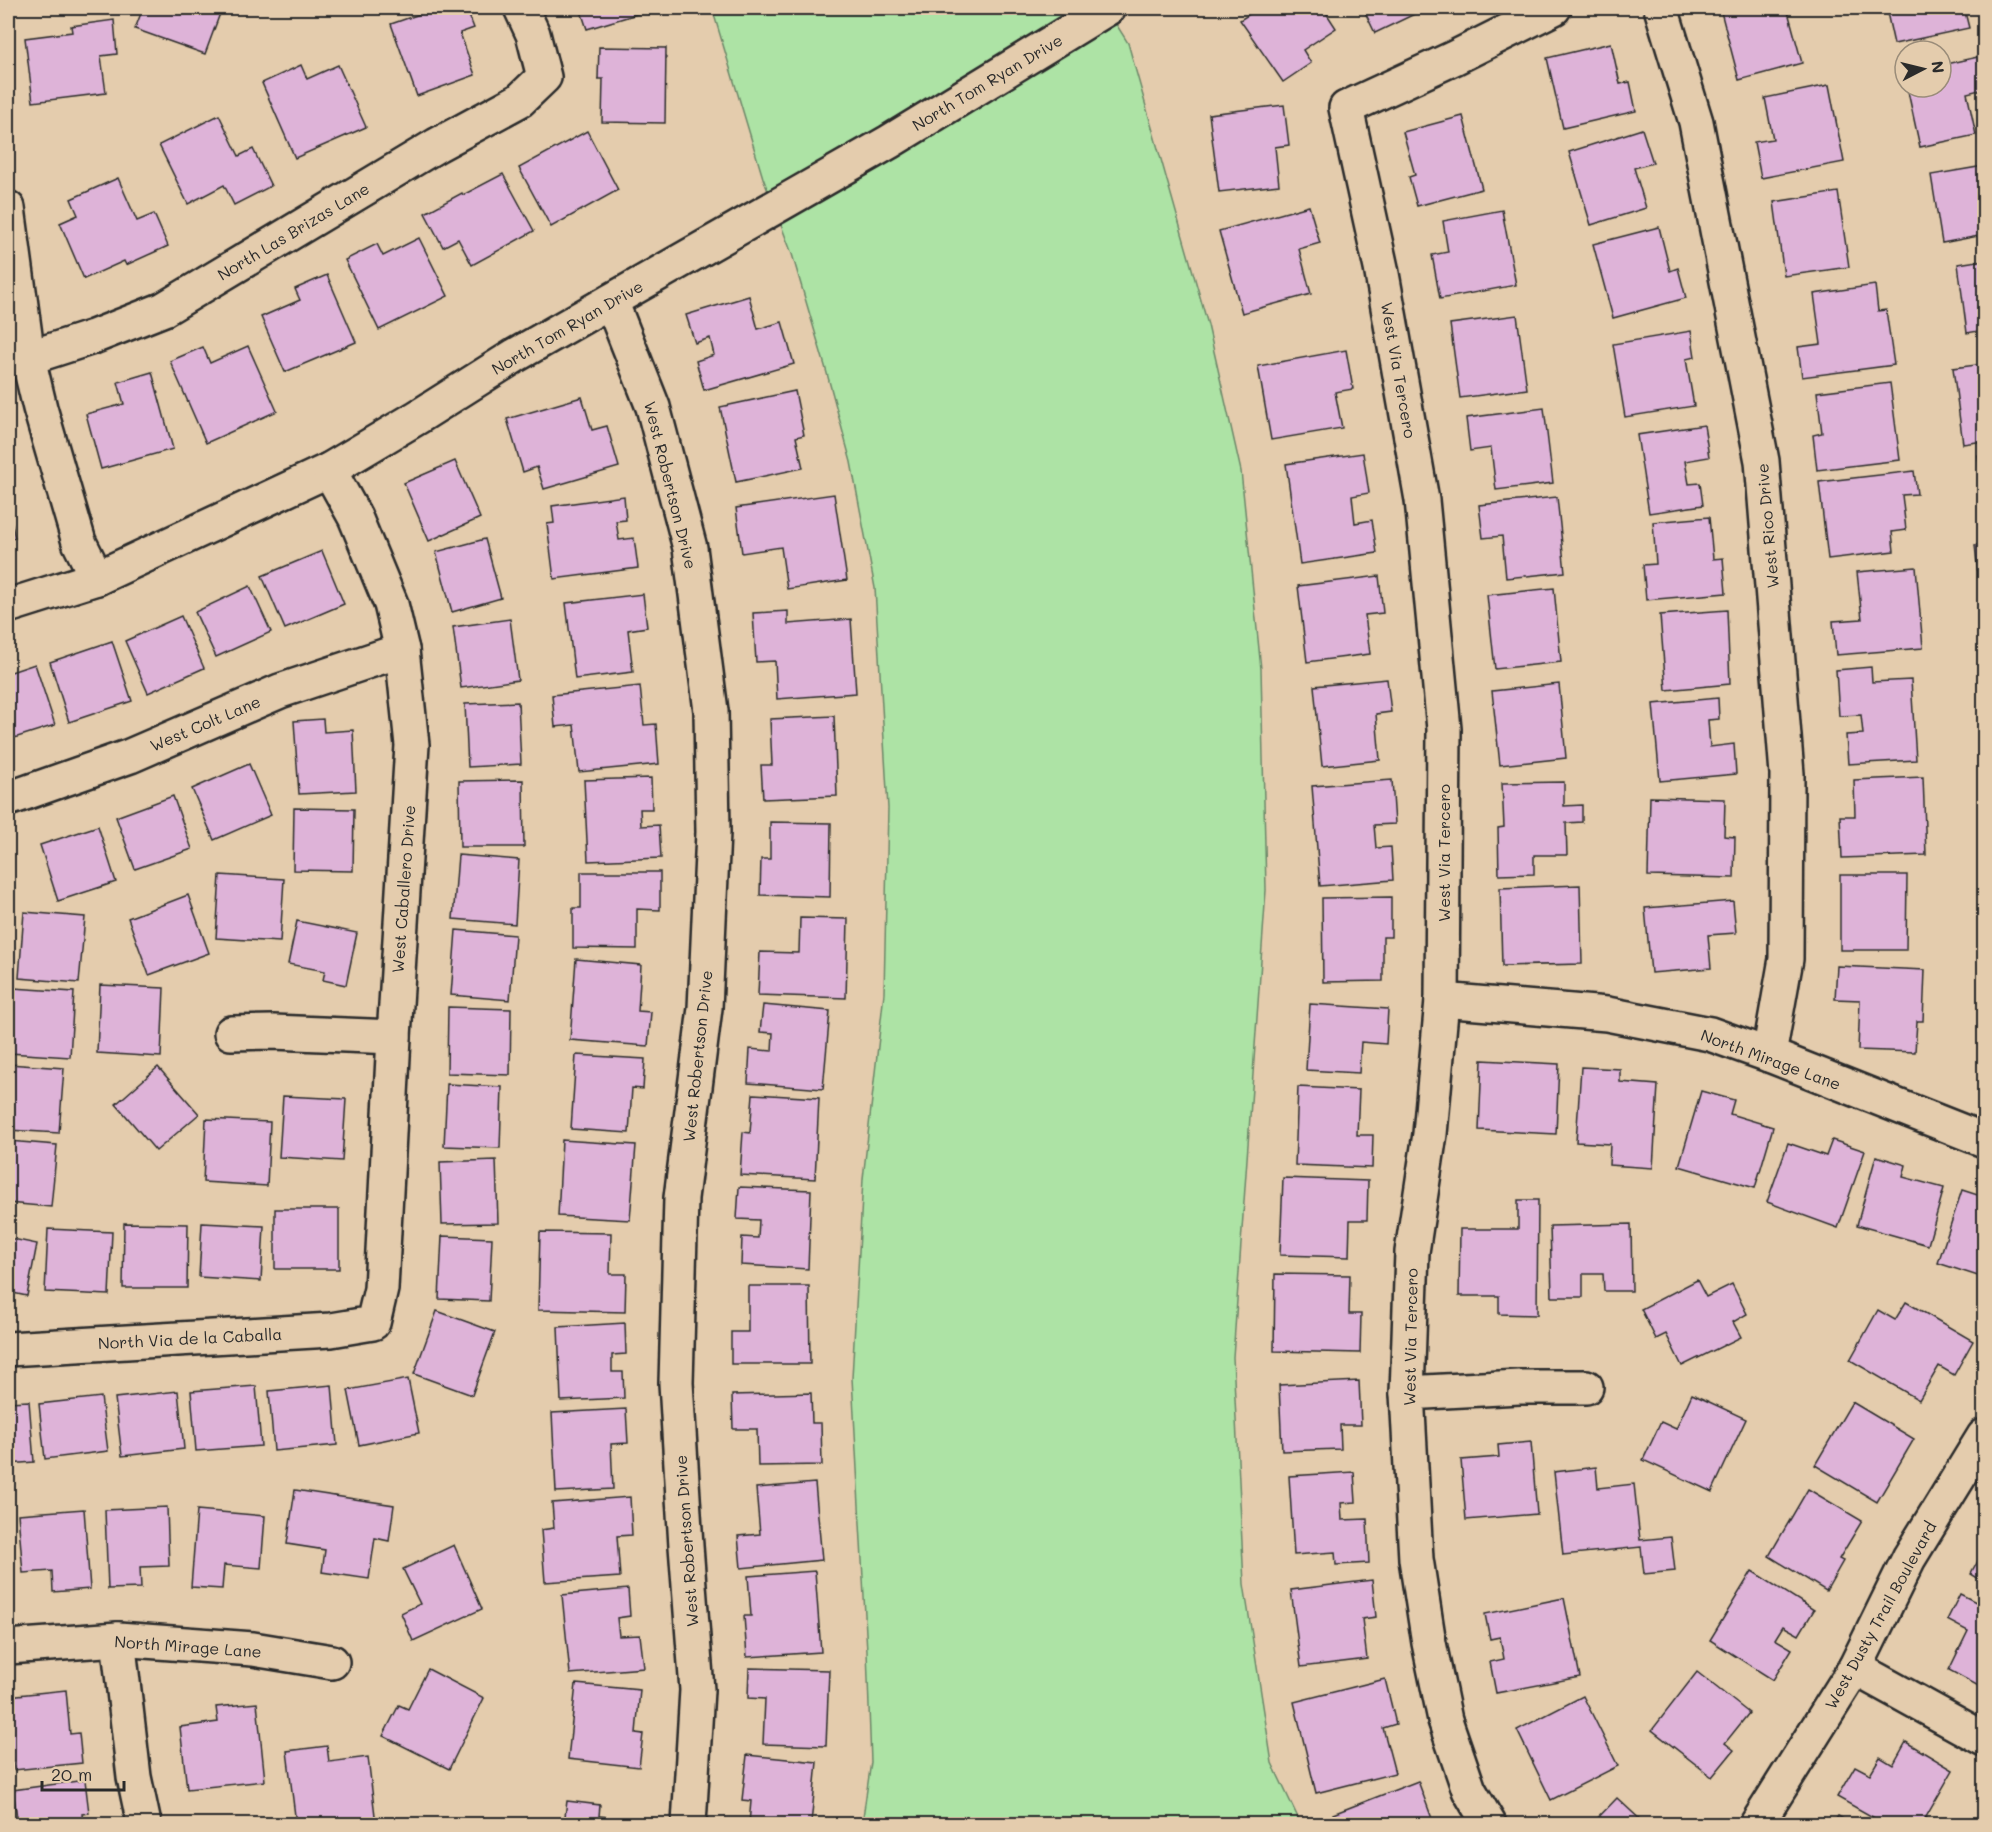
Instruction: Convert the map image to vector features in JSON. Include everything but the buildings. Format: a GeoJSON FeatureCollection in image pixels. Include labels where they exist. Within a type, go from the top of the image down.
{"type":"FeatureCollection","features":[{"type":"Feature","properties":{"kind":"street","name":"North Las Brizas Lane"},"geometry":{"type":"LineString","coordinates":[[28,358],[93,337],[164,309],[437,145],[520,100],[544,77],[532,34],[521,8]]}},
{"type":"Feature","properties":{"kind":"street","name":"North Tom Ryan Drive"},"geometry":{"type":"LineString","coordinates":[[8,606],[97,578],[329,470],[516,355],[889,142],[1108,8]]}},
{"type":"Feature","properties":{"kind":"street","name":"West Via Tercero"},"geometry":{"type":"LineString","coordinates":[[1489,1824],[1469,1790],[1449,1730],[1429,1643],[1416,1559],[1407,1393],[1412,1252],[1430,1134],[1442,1000],[1444,729],[1422,500],[1381,268],[1346,108],[1554,8]]}},
{"type":"Feature","properties":{"kind":"street","name":"West Rico Drive"},"geometry":{"type":"LineString","coordinates":[[1661,8],[1696,122],[1762,461],[1786,774],[1786,959],[1768,1055]]}},
{"type":"Feature","properties":{"kind":"street"},"geometry":{"type":"LineString","coordinates":[[8,208],[28,358],[40,408],[80,542],[97,578]]}},
{"type":"Feature","properties":{"kind":"street","name":"West Robertson Drive"},"geometry":{"type":"LineString","coordinates":[[611,301],[653,407],[690,548],[711,711],[713,832],[705,1008],[681,1198],[676,1383],[697,1690],[689,1824]]}},
{"type":"Feature","properties":{"kind":"street","name":"West Caballero Drive"},"geometry":{"type":"LineString","coordinates":[[329,470],[355,517],[391,604],[402,650],[412,745],[381,1289],[373,1323]]}},
{"type":"Feature","properties":{"kind":"street","name":"West Colt Lane"},"geometry":{"type":"LineString","coordinates":[[8,799],[130,756],[280,692],[402,650]]}},
{"type":"Feature","properties":{"kind":"street","name":"North Mirage Lane"},"geometry":{"type":"LineString","coordinates":[[1442,1000],[1607,1014],[1710,1034],[1984,1140]]}},
{"type":"Feature","properties":{"kind":"street"},"geometry":{"type":"LineString","coordinates":[[231,1033],[394,1036]]}},
{"type":"Feature","properties":{"kind":"street","name":"North Via de la Caballa"},"geometry":{"type":"LineString","coordinates":[[8,1349],[331,1330],[373,1323]]}},
{"type":"Feature","properties":{"kind":"street"},"geometry":{"type":"LineString","coordinates":[[1407,1393],[1519,1387],[1586,1387]]}},
{"type":"Feature","properties":{"kind":"street","name":"West Dusty Trail Boulevard"},"geometry":{"type":"LineString","coordinates":[[1757,1824],[1855,1668],[1909,1558],[1984,1436]]}},
{"type":"Feature","properties":{"kind":"street","name":"North Mirage Lane"},"geometry":{"type":"LineString","coordinates":[[8,1647],[118,1639],[252,1649],[332,1662]]}},
{"type":"Feature","properties":{"kind":"street"},"geometry":{"type":"LineString","coordinates":[[118,1639],[134,1778],[144,1824]]}},
{"type":"Feature","properties":{"kind":"street"},"geometry":{"type":"LineString","coordinates":[[1855,1668],[1984,1739]]}},
{"type":"Feature","properties":{"kind":"green space"},"geometry":{"type":"Polygon","coordinates":[[[712,8],[1106,8],[1128,43],[1208,325],[1241,471],[1261,669],[1266,890],[1233,1357],[1244,1584],[1272,1763],[1301,1824],[862,1824],[871,1762],[852,1378],[863,1179],[884,993],[888,808],[875,588],[851,462],[825,366],[792,254],[763,178],[712,8]]]}}]}
